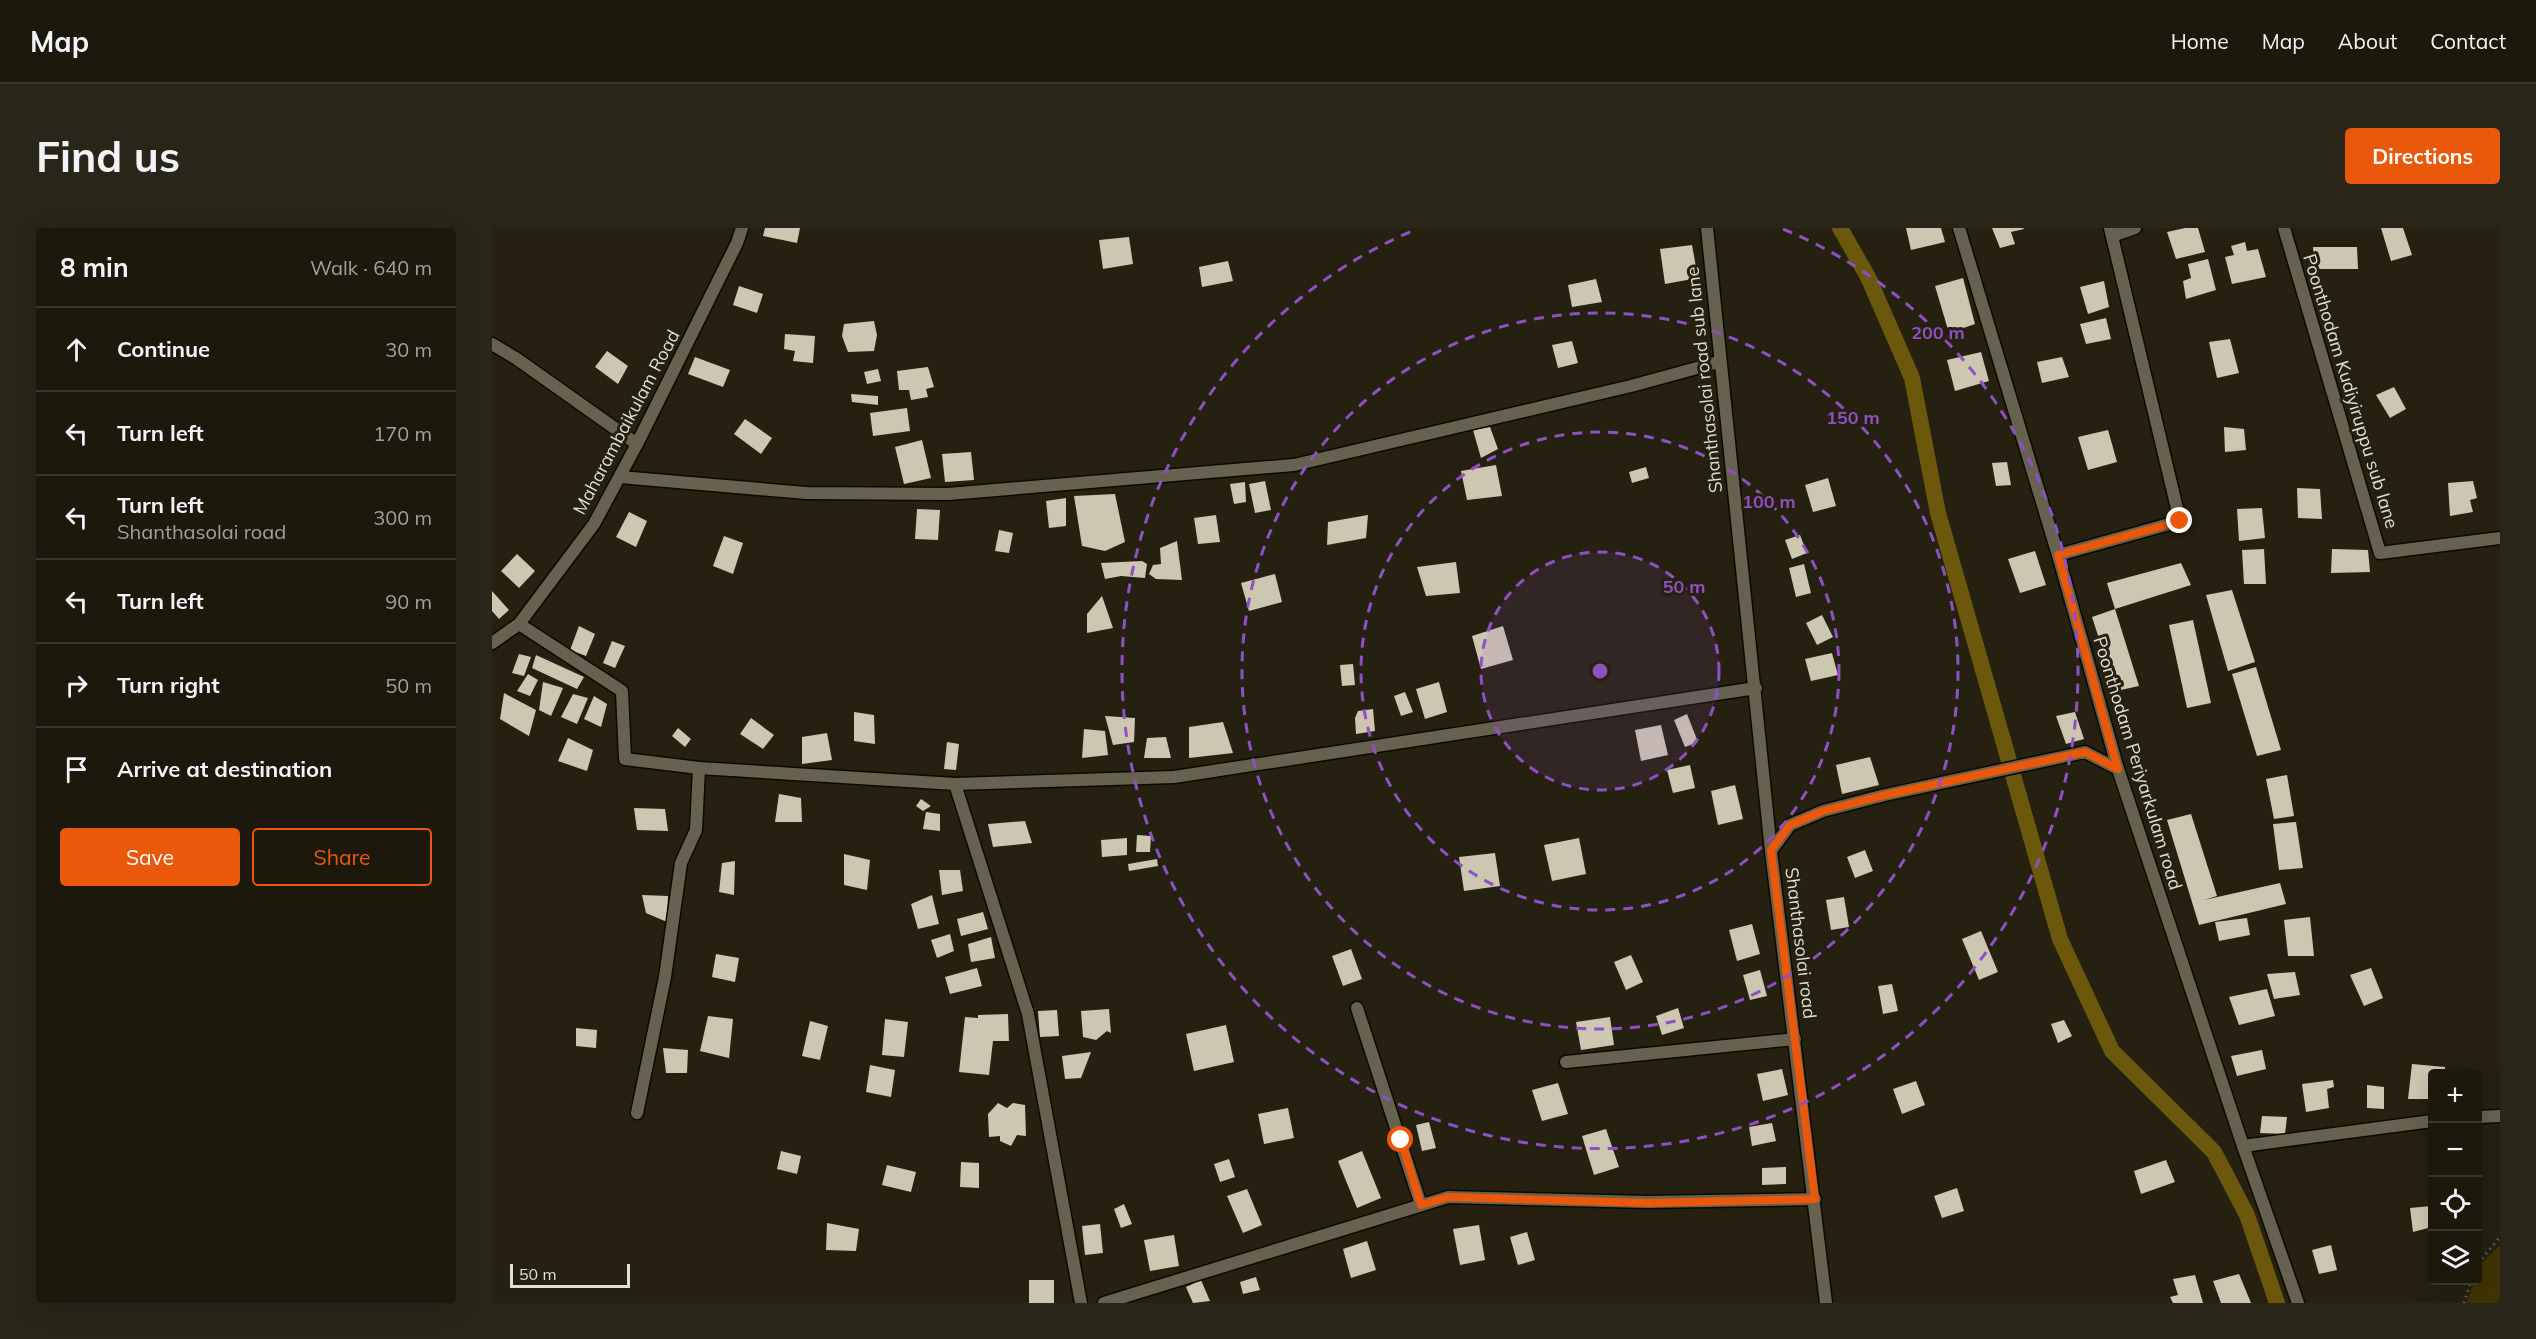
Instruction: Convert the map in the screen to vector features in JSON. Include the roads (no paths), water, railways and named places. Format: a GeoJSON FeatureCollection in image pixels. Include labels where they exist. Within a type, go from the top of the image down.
{"type":"FeatureCollection","features":[{"type":"Feature","properties":{"kind":"street","name":"Maharambaikulam Road"},"geometry":{"type":"LineString","coordinates":[[492,643],[519,624],[594,524],[637,444],[737,243],[742,228]]}},
{"type":"Feature","properties":{"kind":"street","name":"Shanthasolai road sub lane"},"geometry":{"type":"LineString","coordinates":[[1707,228],[1771,850]]}},
{"type":"Feature","properties":{"kind":"street","name":"Poonthodam Periyarkulam road"},"geometry":{"type":"LineString","coordinates":[[1959,228],[2058,555],[2118,769],[2243,1146],[2298,1303]]}},
{"type":"Feature","properties":{"kind":"street"},"geometry":{"type":"LineString","coordinates":[[2058,555],[2180,521],[2111,232],[2135,228]]}},
{"type":"Feature","properties":{"kind":"street","name":"Poonthodam Kudiyiruppu sub lane"},"geometry":{"type":"LineString","coordinates":[[2284,228],[2380,553],[2500,538]]}},
{"type":"Feature","properties":{"kind":"street"},"geometry":{"type":"LineString","coordinates":[[492,344],[517,358],[637,444]]}},
{"type":"Feature","properties":{"kind":"street"},"geometry":{"type":"LineString","coordinates":[[620,477],[806,493],[948,494],[1294,465],[1631,386],[1719,362]]}},
{"type":"Feature","properties":{"kind":"street"},"geometry":{"type":"LineString","coordinates":[[519,624],[622,691],[625,759],[699,768],[955,783],[1174,777],[1756,687]]}},
{"type":"Feature","properties":{"kind":"street","name":"Shanthasolai road"},"geometry":{"type":"LineString","coordinates":[[1826,1303],[1771,850],[1790,825],[1823,811],[2023,764],[2085,752],[2118,769]]}},
{"type":"Feature","properties":{"kind":"street"},"geometry":{"type":"LineString","coordinates":[[637,1113],[664,977],[681,863],[696,830],[699,768]]}},
{"type":"Feature","properties":{"kind":"street"},"geometry":{"type":"LineString","coordinates":[[955,783],[1028,1014],[1081,1303]]}},
{"type":"Feature","properties":{"kind":"street"},"geometry":{"type":"LineString","coordinates":[[1357,1008],[1421,1205]]}},
{"type":"Feature","properties":{"kind":"street"},"geometry":{"type":"LineString","coordinates":[[1566,1062],[1795,1039]]}},
{"type":"Feature","properties":{"kind":"street"},"geometry":{"type":"LineString","coordinates":[[2482,1117],[2500,1116]]}},
{"type":"Feature","properties":{"kind":"street"},"geometry":{"type":"LineString","coordinates":[[2243,1146],[2428,1122]]}},
{"type":"Feature","properties":{"kind":"street"},"geometry":{"type":"LineString","coordinates":[[1104,1303],[1448,1197],[1648,1203],[1815,1199]]}},
{"type":"Feature","properties":{"kind":"waterway"},"geometry":{"type":"LineString","coordinates":[[1840,228],[1868,277],[1912,378],[1938,513],[2060,939],[2112,1051],[2214,1152],[2247,1215],[2277,1303]]}}]}
